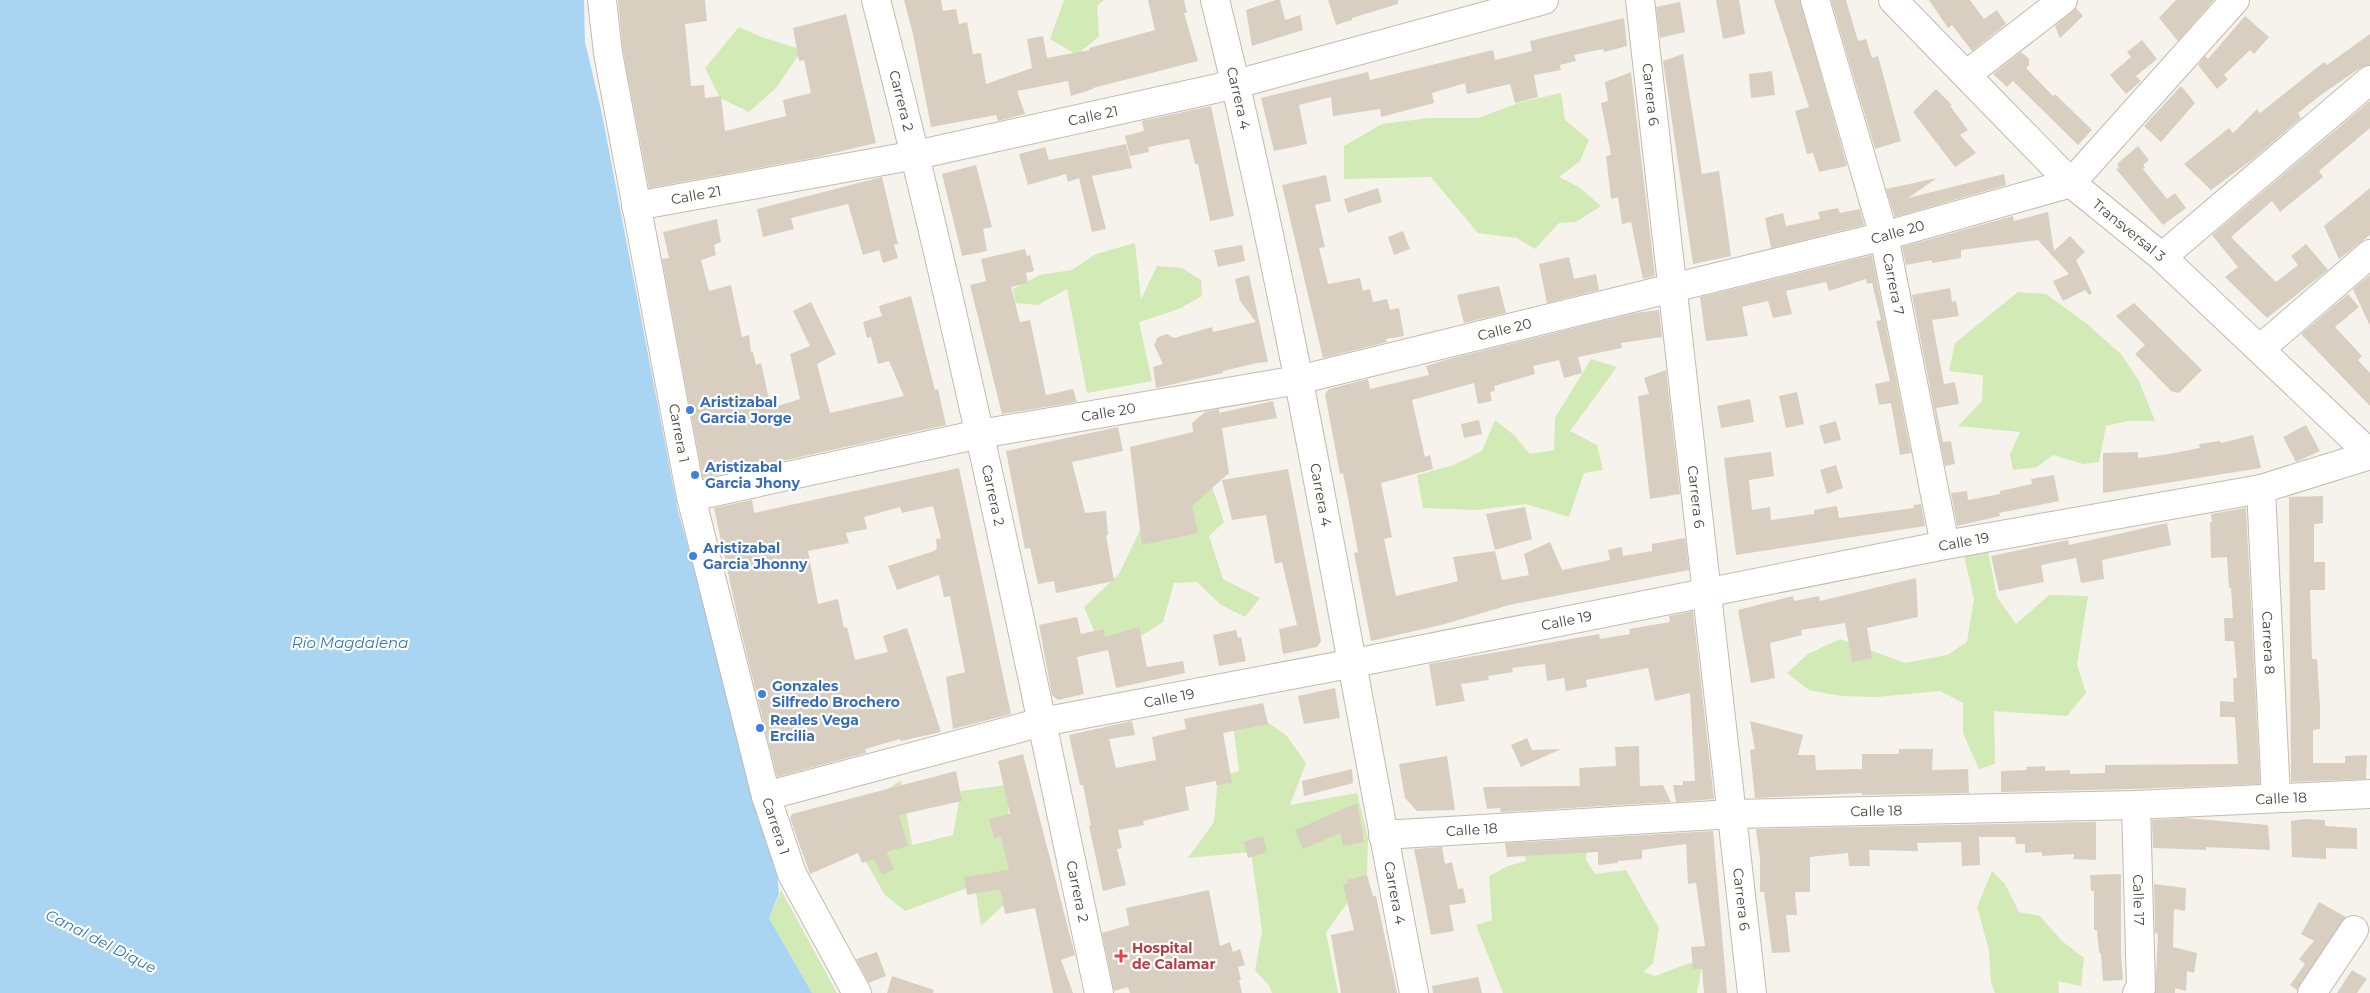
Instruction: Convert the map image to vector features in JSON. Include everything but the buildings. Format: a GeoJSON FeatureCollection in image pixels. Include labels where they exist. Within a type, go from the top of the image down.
{"type":"FeatureCollection","features":[{"type":"Feature","properties":{"kind":"street","name":"Carrera 1"},"geometry":{"type":"LineString","coordinates":[[602,0],[608,53],[691,497],[766,796],[792,874],[857,993]]}},
{"type":"Feature","properties":{"kind":"street","name":"Carrera 2"},"geometry":{"type":"LineString","coordinates":[[876,0],[916,155],[980,434],[1099,993]]}},
{"type":"Feature","properties":{"kind":"street","name":"Carrera 4"},"geometry":{"type":"LineString","coordinates":[[1216,0],[1236,84],[1298,380],[1354,663],[1383,835],[1414,993]]}},
{"type":"Feature","properties":{"kind":"street","name":"Calle 21"},"geometry":{"type":"LineString","coordinates":[[636,206],[916,155],[1236,84],[1544,0]]}},
{"type":"Feature","properties":{"kind":"street","name":"Carrera 6"},"geometry":{"type":"LineString","coordinates":[[1640,0],[1752,993]]}},
{"type":"Feature","properties":{"kind":"street","name":"Carrera 7"},"geometry":{"type":"LineString","coordinates":[[1814,0],[1884,236],[1945,545]]}},
{"type":"Feature","properties":{"kind":"street","name":"Transversal 3"},"geometry":{"type":"LineString","coordinates":[[1893,0],[2071,182],[2162,257],[2370,455]]}},
{"type":"Feature","properties":{"kind":"street"},"geometry":{"type":"LineString","coordinates":[[1966,75],[2063,0]]}},
{"type":"Feature","properties":{"kind":"street"},"geometry":{"type":"LineString","coordinates":[[2071,182],[2235,0]]}},
{"type":"Feature","properties":{"kind":"street"},"geometry":{"type":"LineString","coordinates":[[2162,257],[2370,80]]}},
{"type":"Feature","properties":{"kind":"street","name":"Calle 20"},"geometry":{"type":"LineString","coordinates":[[691,497],[980,434],[1298,380],[1673,286],[1884,236],[2071,182]]}},
{"type":"Feature","properties":{"kind":"street"},"geometry":{"type":"LineString","coordinates":[[2260,350],[2370,254]]}},
{"type":"Feature","properties":{"kind":"street","name":"Calle 19"},"geometry":{"type":"LineString","coordinates":[[766,796],[1042,722],[1707,594],[1945,545],[2261,488],[2370,455]]}},
{"type":"Feature","properties":{"kind":"street","name":"Carrera 8"},"geometry":{"type":"LineString","coordinates":[[2261,488],[2276,797]]}},
{"type":"Feature","properties":{"kind":"street","name":"Calle 18"},"geometry":{"type":"LineString","coordinates":[[1383,835],[1732,814],[2136,805],[2370,794]]}},
{"type":"Feature","properties":{"kind":"street","name":"Calle 17"},"geometry":{"type":"LineString","coordinates":[[2136,805],[2142,988],[2137,993]]}},
{"type":"Feature","properties":{"kind":"street"},"geometry":{"type":"LineString","coordinates":[[2312,993],[2354,930]]}},
{"type":"Feature","properties":{"kind":"green space"},"geometry":{"type":"Polygon","coordinates":[[[1064,0],[1104,0],[1097,6],[1099,36],[1077,55],[1050,39],[1064,0]]]}},
{"type":"Feature","properties":{"kind":"green space"},"geometry":{"type":"Polygon","coordinates":[[[739,27],[759,36],[802,50],[776,88],[749,112],[720,98],[705,68],[739,27]]]}},
{"type":"Feature","properties":{"kind":"green space"},"geometry":{"type":"Polygon","coordinates":[[[1561,93],[1565,120],[1589,140],[1580,161],[1559,177],[1579,187],[1601,206],[1576,222],[1559,223],[1535,249],[1517,238],[1478,233],[1431,177],[1344,179],[1344,146],[1382,124],[1429,118],[1478,118],[1518,103],[1561,93]]]}},
{"type":"Feature","properties":{"kind":"green space"},"geometry":{"type":"Polygon","coordinates":[[[1135,243],[1141,299],[1157,266],[1182,268],[1201,280],[1202,296],[1179,309],[1139,322],[1152,381],[1087,393],[1067,289],[1038,305],[1015,303],[1013,289],[1040,275],[1072,270],[1096,254],[1135,243]]]}},
{"type":"Feature","properties":{"kind":"green space"},"geometry":{"type":"Polygon","coordinates":[[[2018,292],[2046,294],[2087,324],[2121,354],[2139,381],[2155,421],[2127,421],[2106,426],[2099,462],[2083,464],[2053,455],[2037,467],[2013,470],[2010,454],[2020,432],[1958,426],[1982,401],[1983,375],[1949,371],[1955,343],[2018,292]]]}},
{"type":"Feature","properties":{"kind":"green space"},"geometry":{"type":"Polygon","coordinates":[[[1591,359],[1617,367],[1570,431],[1597,445],[1603,470],[1584,473],[1569,517],[1526,504],[1477,510],[1423,508],[1417,475],[1454,465],[1482,451],[1495,420],[1514,435],[1530,454],[1554,450],[1555,418],[1591,359]]]}},
{"type":"Feature","properties":{"kind":"green space"},"geometry":{"type":"Polygon","coordinates":[[[1211,483],[1224,522],[1209,536],[1223,579],[1260,598],[1245,617],[1221,605],[1197,582],[1174,583],[1163,622],[1138,638],[1098,640],[1084,607],[1119,574],[1142,526],[1211,483]]]}},
{"type":"Feature","properties":{"kind":"green space"},"geometry":{"type":"Polygon","coordinates":[[[1987,546],[1997,597],[2016,624],[2049,595],[2088,596],[2077,664],[2086,693],[2067,716],[1994,711],[1995,764],[1979,769],[1963,733],[1963,703],[1940,691],[1877,697],[1841,696],[1809,690],[1787,673],[1808,654],[1840,639],[1905,663],[1947,655],[1967,642],[1974,599],[1963,551],[1987,546]]]}},
{"type":"Feature","properties":{"kind":"green space"},"geometry":{"type":"Polygon","coordinates":[[[1260,717],[1287,736],[1306,763],[1290,805],[1357,793],[1368,837],[1367,874],[1326,933],[1338,993],[1272,993],[1270,987],[1255,970],[1262,931],[1251,852],[1188,858],[1214,822],[1218,777],[1239,771],[1233,724],[1260,717]]]}},
{"type":"Feature","properties":{"kind":"green space"},"geometry":{"type":"Polygon","coordinates":[[[901,780],[912,845],[953,835],[961,791],[1007,785],[1009,824],[1026,885],[981,926],[975,885],[905,911],[885,895],[855,843],[857,810],[901,780]]]}},
{"type":"Feature","properties":{"kind":"green space"},"geometry":{"type":"Polygon","coordinates":[[[1588,836],[1586,860],[1595,874],[1626,870],[1659,928],[1653,963],[1643,972],[1655,976],[1690,963],[1702,965],[1697,993],[1503,993],[1476,925],[1492,920],[1489,876],[1508,866],[1526,861],[1523,845],[1543,845],[1552,855],[1588,836]]]}},
{"type":"Feature","properties":{"kind":"green space"},"geometry":{"type":"Polygon","coordinates":[[[1992,871],[2005,884],[2019,912],[2040,916],[2062,941],[2084,958],[2081,986],[2058,981],[2059,993],[1995,993],[1991,982],[1989,950],[1977,907],[1992,871]]]}},
{"type":"Feature","properties":{"kind":"green space"},"geometry":{"type":"Polygon","coordinates":[[[781,890],[837,993],[812,993],[769,918],[781,890]]]}},
{"type":"Feature","properties":{"kind":"water","name":"Río Magdalena"},"geometry":{"type":"Polygon","coordinates":[[[0,0],[584,0],[585,42],[602,114],[678,511],[711,630],[736,733],[765,819],[777,873],[779,893],[769,918],[812,993],[0,993],[0,0]]]}},
{"type":"Feature","properties":{"kind":"place","name":"Aristizabal Garcia Jorge"},"geometry":{"type":"Point","coordinates":[690,410]}},
{"type":"Feature","properties":{"kind":"place","name":"Aristizabal Garcia Jhony"},"geometry":{"type":"Point","coordinates":[695,475]}},
{"type":"Feature","properties":{"kind":"place","name":"Aristizabal Garcia Jhonny"},"geometry":{"type":"Point","coordinates":[693,556]}},
{"type":"Feature","properties":{"kind":"place","name":"Gonzales Silfredo Brochero"},"geometry":{"type":"Point","coordinates":[762,694]}},
{"type":"Feature","properties":{"kind":"place","name":"Reales Vega Ercilia"},"geometry":{"type":"Point","coordinates":[760,728]}},
{"type":"Feature","properties":{"kind":"place","name":"Hospital de Calamar"},"geometry":{"type":"Point","coordinates":[1121,956]}},
{"type":"Feature","properties":{"kind":"water label","name":"Canal del Dique"},"geometry":{"type":"Point","coordinates":[101,941]}}]}
